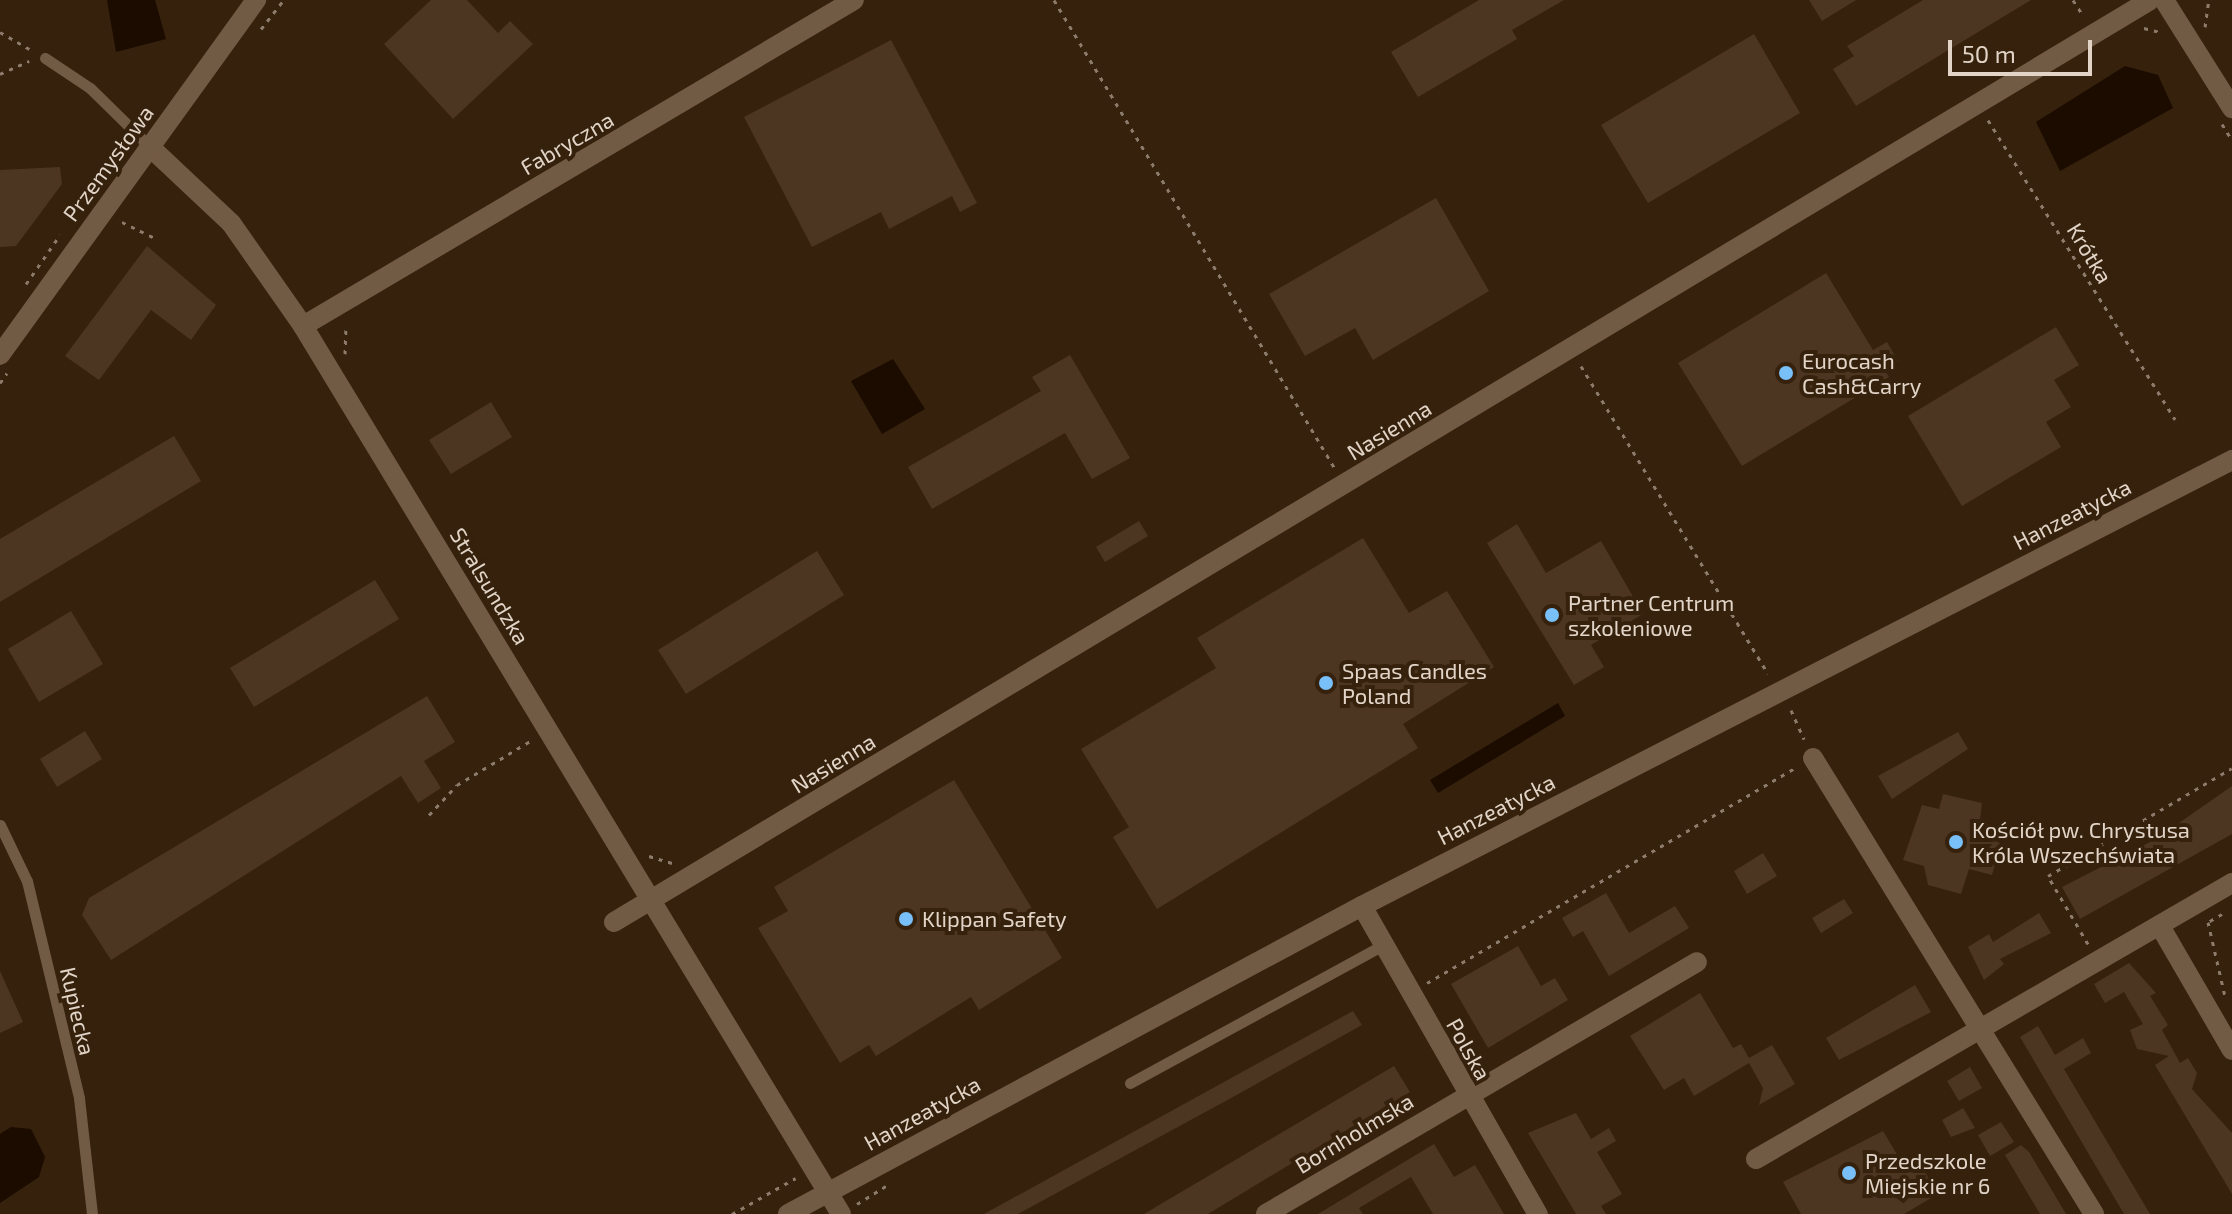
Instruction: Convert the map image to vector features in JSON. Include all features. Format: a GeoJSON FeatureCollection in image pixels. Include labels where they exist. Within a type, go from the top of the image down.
{"type":"FeatureCollection","features":[{"type":"Feature","properties":{"kind":"street","name":"Przemysłowa"},"geometry":{"type":"LineString","coordinates":[[0,355],[256,0]]}},
{"type":"Feature","properties":{"kind":"street","name":"Fabryczna"},"geometry":{"type":"LineString","coordinates":[[303,326],[854,0]]}},
{"type":"Feature","properties":{"kind":"street","name":"Nasienna"},"geometry":{"type":"LineString","coordinates":[[614,922],[2150,0]]}},
{"type":"Feature","properties":{"kind":"street"},"geometry":{"type":"LineString","coordinates":[[2164,0],[2232,108]]}},
{"type":"Feature","properties":{"kind":"street","name":"Stralsundzka"},"geometry":{"type":"LineString","coordinates":[[149,146],[231,223],[303,326],[841,1214]]}},
{"type":"Feature","properties":{"kind":"street","name":"Hanzeatycka"},"geometry":{"type":"LineString","coordinates":[[788,1214],[1362,906],[2232,460]]}},
{"type":"Feature","properties":{"kind":"street"},"geometry":{"type":"LineString","coordinates":[[1813,758],[1982,1026],[2094,1214]]}},
{"type":"Feature","properties":{"kind":"street"},"geometry":{"type":"LineString","coordinates":[[1756,1159],[2232,883]]}},
{"type":"Feature","properties":{"kind":"street","name":"Polska"},"geometry":{"type":"LineString","coordinates":[[1362,906],[1538,1214]]}},
{"type":"Feature","properties":{"kind":"street"},"geometry":{"type":"LineString","coordinates":[[2160,926],[2232,1050]]}},
{"type":"Feature","properties":{"kind":"street","name":"Bornholmska"},"geometry":{"type":"LineString","coordinates":[[1266,1214],[1697,962]]}},
{"type":"Feature","properties":{"kind":"lane","name":"Stralsundzka"},"geometry":{"type":"LineString","coordinates":[[45,58],[90,88],[149,146]]}},
{"type":"Feature","properties":{"kind":"lane","name":"Kupiecka"},"geometry":{"type":"LineString","coordinates":[[0,825],[27,881],[70,1062],[92,1214]]}},
{"type":"Feature","properties":{"kind":"lane"},"geometry":{"type":"LineString","coordinates":[[1130,1083],[1383,945]]}},
{"type":"Feature","properties":{"kind":"path"},"geometry":{"type":"LineString","coordinates":[[1054,0],[1345,484]]}},
{"type":"Feature","properties":{"kind":"path"},"geometry":{"type":"LineString","coordinates":[[2073,0],[2087,22]]}},
{"type":"Feature","properties":{"kind":"path"},"geometry":{"type":"LineString","coordinates":[[2204,28],[2209,0]]}},
{"type":"Feature","properties":{"kind":"path"},"geometry":{"type":"LineString","coordinates":[[2124,15],[2134,29],[2167,37]]}},
{"type":"Feature","properties":{"kind":"path"},"geometry":{"type":"LineString","coordinates":[[0,32],[45,58]]}},
{"type":"Feature","properties":{"kind":"path"},"geometry":{"type":"LineString","coordinates":[[0,74],[45,58]]}},
{"type":"Feature","properties":{"kind":"path","name":"Krótka"},"geometry":{"type":"LineString","coordinates":[[1978,104],[2175,419]]}},
{"type":"Feature","properties":{"kind":"path"},"geometry":{"type":"LineString","coordinates":[[119,219],[157,239]]}},
{"type":"Feature","properties":{"kind":"path"},"geometry":{"type":"LineString","coordinates":[[346,326],[349,369]]}},
{"type":"Feature","properties":{"kind":"path"},"geometry":{"type":"LineString","coordinates":[[1571,349],[1771,679]]}},
{"type":"Feature","properties":{"kind":"path"},"geometry":{"type":"LineString","coordinates":[[1410,993],[1592,881],[1813,758],[1790,707]]}},
{"type":"Feature","properties":{"kind":"path"},"geometry":{"type":"LineString","coordinates":[[429,815],[457,785],[549,730]]}},
{"type":"Feature","properties":{"kind":"path"},"geometry":{"type":"LineString","coordinates":[[2098,961],[2048,876],[2232,768]]}},
{"type":"Feature","properties":{"kind":"path"},"geometry":{"type":"LineString","coordinates":[[2227,1005],[2208,922],[2232,907]]}},
{"type":"Feature","properties":{"kind":"path"},"geometry":{"type":"LineString","coordinates":[[2225,992],[2232,988]]}},
{"type":"Feature","properties":{"kind":"path"},"geometry":{"type":"LineString","coordinates":[[732,1214],[796,1178]]}},
{"type":"Feature","properties":{"kind":"shaded area"},"geometry":{"type":"Polygon","coordinates":[[[107,0],[155,0],[166,39],[116,52],[107,0]]]}},
{"type":"Feature","properties":{"kind":"shaded area"},"geometry":{"type":"Polygon","coordinates":[[[2125,66],[2158,75],[2173,108],[2060,171],[2036,122],[2125,66]]]}},
{"type":"Feature","properties":{"kind":"shaded area"},"geometry":{"type":"Polygon","coordinates":[[[893,359],[925,409],[882,434],[851,381],[893,359]]]}},
{"type":"Feature","properties":{"kind":"shaded area"},"geometry":{"type":"Polygon","coordinates":[[[1558,703],[1565,716],[1438,793],[1430,780],[1558,703]]]}},
{"type":"Feature","properties":{"kind":"shaded area"},"geometry":{"type":"Polygon","coordinates":[[[11,1127],[31,1129],[45,1157],[39,1177],[0,1203],[0,1134],[11,1127]]]}},
{"type":"Feature","properties":{"kind":"building"},"geometry":{"type":"Polygon","coordinates":[[[431,0],[467,0],[498,33],[510,21],[533,44],[453,119],[384,44],[431,0]]]}},
{"type":"Feature","properties":{"kind":"building"},"geometry":{"type":"Polygon","coordinates":[[[1479,0],[1564,0],[1512,30],[1517,39],[1418,97],[1391,52],[1479,0]]]}},
{"type":"Feature","properties":{"kind":"building"},"geometry":{"type":"Polygon","coordinates":[[[1809,0],[1856,0],[1822,21],[1809,0]]]}},
{"type":"Feature","properties":{"kind":"building"},"geometry":{"type":"Polygon","coordinates":[[[1923,0],[2031,0],[1856,106],[1833,69],[1854,56],[1847,46],[1923,0]]]}},
{"type":"Feature","properties":{"kind":"building"},"geometry":{"type":"Polygon","coordinates":[[[1754,34],[1800,113],[1648,203],[1601,125],[1754,34]]]}},
{"type":"Feature","properties":{"kind":"building"},"geometry":{"type":"Polygon","coordinates":[[[891,40],[977,203],[960,212],[952,196],[889,229],[881,212],[812,247],[744,117],[891,40]]]}},
{"type":"Feature","properties":{"kind":"building"},"geometry":{"type":"Polygon","coordinates":[[[60,167],[62,184],[16,246],[0,247],[0,170],[60,167]]]}},
{"type":"Feature","properties":{"kind":"building"},"geometry":{"type":"Polygon","coordinates":[[[1436,198],[1489,291],[1373,360],[1355,328],[1305,356],[1269,294],[1436,198]]]}},
{"type":"Feature","properties":{"kind":"building"},"geometry":{"type":"Polygon","coordinates":[[[147,246],[216,305],[191,340],[151,310],[99,380],[65,356],[147,246]]]}},
{"type":"Feature","properties":{"kind":"building","name":"Eurocash Cash&Carry"},"geometry":{"type":"Polygon","coordinates":[[[1826,273],[1873,350],[1887,342],[1898,361],[1884,369],[1889,377],[1742,466],[1678,363],[1826,273]]]}},
{"type":"Feature","properties":{"kind":"building"},"geometry":{"type":"Polygon","coordinates":[[[2056,327],[2079,365],[2054,380],[2071,407],[2046,422],[2061,447],[1962,506],[1908,416],[2056,327]]]}},
{"type":"Feature","properties":{"kind":"building"},"geometry":{"type":"Polygon","coordinates":[[[1070,355],[1130,458],[1092,479],[1065,433],[932,509],[908,467],[1041,391],[1032,377],[1070,355]]]}},
{"type":"Feature","properties":{"kind":"building"},"geometry":{"type":"Polygon","coordinates":[[[491,402],[512,437],[451,474],[429,440],[491,402]]]}},
{"type":"Feature","properties":{"kind":"building"},"geometry":{"type":"Polygon","coordinates":[[[174,436],[201,481],[0,602],[0,539],[174,436]]]}},
{"type":"Feature","properties":{"kind":"building"},"geometry":{"type":"Polygon","coordinates":[[[1139,521],[1148,536],[1105,562],[1096,547],[1139,521]]]}},
{"type":"Feature","properties":{"kind":"building"},"geometry":{"type":"Polygon","coordinates":[[[1517,524],[1546,573],[1601,541],[1643,614],[1591,645],[1604,667],[1574,685],[1487,543],[1517,524]]]}},
{"type":"Feature","properties":{"kind":"building","name":"Spaas Candles Poland"},"geometry":{"type":"Polygon","coordinates":[[[1363,538],[1409,613],[1447,591],[1494,667],[1403,724],[1418,748],[1157,909],[1113,837],[1129,827],[1081,749],[1216,668],[1197,638],[1363,538]]]}},
{"type":"Feature","properties":{"kind":"building"},"geometry":{"type":"Polygon","coordinates":[[[817,551],[844,595],[686,694],[658,650],[817,551]]]}},
{"type":"Feature","properties":{"kind":"building"},"geometry":{"type":"Polygon","coordinates":[[[375,580],[399,619],[254,707],[230,668],[375,580]]]}},
{"type":"Feature","properties":{"kind":"building"},"geometry":{"type":"Polygon","coordinates":[[[71,611],[103,664],[39,702],[8,649],[71,611]]]}},
{"type":"Feature","properties":{"kind":"building"},"geometry":{"type":"Polygon","coordinates":[[[427,696],[455,742],[424,761],[441,788],[418,803],[401,776],[111,960],[82,915],[89,898],[427,696]]]}},
{"type":"Feature","properties":{"kind":"building"},"geometry":{"type":"Polygon","coordinates":[[[85,731],[102,759],[57,787],[40,759],[85,731]]]}},
{"type":"Feature","properties":{"kind":"building"},"geometry":{"type":"Polygon","coordinates":[[[1958,732],[1968,749],[1892,799],[1878,776],[1958,732]]]}},
{"type":"Feature","properties":{"kind":"building","name":"Klippan Safety"},"geometry":{"type":"Polygon","coordinates":[[[954,780],[1062,958],[979,1010],[971,997],[876,1056],[869,1045],[840,1063],[758,928],[788,911],[774,887],[954,780]]]}},
{"type":"Feature","properties":{"kind":"building"},"geometry":{"type":"Polygon","coordinates":[[[2232,786],[2232,834],[2080,919],[2062,887],[2156,839],[2232,786]]]}},
{"type":"Feature","properties":{"kind":"building","name":"Kościół pw. Chrystusa Króla Wszechświata"},"geometry":{"type":"Polygon","coordinates":[[[1943,794],[1982,803],[1979,829],[2001,844],[1992,875],[1969,869],[1961,894],[1928,885],[1924,866],[1903,860],[1922,805],[1939,809],[1943,794]]]}},
{"type":"Feature","properties":{"kind":"building"},"geometry":{"type":"Polygon","coordinates":[[[1763,853],[1777,876],[1747,894],[1734,871],[1763,853]]]}},
{"type":"Feature","properties":{"kind":"building"},"geometry":{"type":"Polygon","coordinates":[[[1606,893],[1629,933],[1675,906],[1689,928],[1609,976],[1583,931],[1573,937],[1562,918],[1606,893]]]}},
{"type":"Feature","properties":{"kind":"building"},"geometry":{"type":"Polygon","coordinates":[[[1844,899],[1853,913],[1821,933],[1812,918],[1844,899]]]}},
{"type":"Feature","properties":{"kind":"building"},"geometry":{"type":"Polygon","coordinates":[[[2039,913],[2051,933],[2000,959],[2004,964],[1984,980],[1968,947],[1989,934],[1993,942],[2039,913]]]}},
{"type":"Feature","properties":{"kind":"building"},"geometry":{"type":"Polygon","coordinates":[[[1518,946],[1541,986],[1555,978],[1568,1000],[1488,1048],[1451,984],[1518,946]]]}},
{"type":"Feature","properties":{"kind":"building"},"geometry":{"type":"Polygon","coordinates":[[[2129,963],[2156,993],[2150,996],[2168,1025],[2162,1030],[2180,1063],[2188,1058],[2197,1073],[2192,1089],[2232,1133],[2232,1194],[2155,1065],[2169,1056],[2137,1049],[2130,1030],[2143,1024],[2124,992],[2105,1003],[2094,984],[2129,963]]]}},
{"type":"Feature","properties":{"kind":"building"},"geometry":{"type":"Polygon","coordinates":[[[0,971],[23,1022],[0,1033],[0,971]]]}},
{"type":"Feature","properties":{"kind":"building"},"geometry":{"type":"Polygon","coordinates":[[[1915,985],[1931,1012],[1839,1060],[1826,1038],[1915,985]]]}},
{"type":"Feature","properties":{"kind":"building"},"geometry":{"type":"Polygon","coordinates":[[[1700,993],[1733,1048],[1741,1044],[1749,1058],[1772,1045],[1795,1084],[1759,1105],[1763,1088],[1749,1063],[1694,1096],[1684,1078],[1664,1090],[1630,1036],[1700,993]]]}},
{"type":"Feature","properties":{"kind":"building"},"geometry":{"type":"Polygon","coordinates":[[[1353,1011],[1362,1025],[1233,1097],[1018,1214],[984,1214],[1353,1011]]]}},
{"type":"Feature","properties":{"kind":"building"},"geometry":{"type":"Polygon","coordinates":[[[2038,1026],[2055,1055],[2083,1038],[2091,1053],[2064,1069],[2150,1214],[2124,1214],[2020,1037],[2038,1026]]]}},
{"type":"Feature","properties":{"kind":"building"},"geometry":{"type":"Polygon","coordinates":[[[1394,1066],[1410,1092],[1208,1214],[1144,1214],[1394,1066]]]}},
{"type":"Feature","properties":{"kind":"building"},"geometry":{"type":"Polygon","coordinates":[[[1970,1067],[1982,1088],[1959,1101],[1947,1081],[1970,1067]]]}},
{"type":"Feature","properties":{"kind":"building"},"geometry":{"type":"Polygon","coordinates":[[[1963,1108],[1975,1128],[1951,1137],[1942,1120],[1963,1108]]]}},
{"type":"Feature","properties":{"kind":"building"},"geometry":{"type":"Polygon","coordinates":[[[1576,1113],[1591,1139],[1609,1128],[1616,1141],[1597,1152],[1622,1194],[1601,1206],[1606,1214],[1576,1214],[1528,1133],[1576,1113]]]}},
{"type":"Feature","properties":{"kind":"building"},"geometry":{"type":"Polygon","coordinates":[[[2001,1122],[2014,1142],[1990,1156],[1978,1135],[2001,1122]]]}},
{"type":"Feature","properties":{"kind":"building","name":"Przedszkole Miejskie nr 6"},"geometry":{"type":"Polygon","coordinates":[[[1883,1131],[1907,1171],[1920,1164],[1938,1194],[1904,1214],[1801,1214],[1783,1182],[1883,1131]]]}},
{"type":"Feature","properties":{"kind":"building"},"geometry":{"type":"Polygon","coordinates":[[[1434,1144],[1454,1177],[1475,1165],[1504,1214],[1433,1214],[1411,1177],[1359,1208],[1363,1214],[1318,1214],[1434,1144]]]}},
{"type":"Feature","properties":{"kind":"building"},"geometry":{"type":"Polygon","coordinates":[[[2021,1145],[2029,1152],[2066,1214],[2040,1214],[2005,1155],[2021,1145]]]}},
{"type":"Feature","properties":{"kind":"place","name":"Eurocash Cash&Carry"},"geometry":{"type":"Point","coordinates":[1786,373]}},
{"type":"Feature","properties":{"kind":"place","name":"Partner Centrum szkoleniowe"},"geometry":{"type":"Point","coordinates":[1552,615]}},
{"type":"Feature","properties":{"kind":"place","name":"Spaas Candles Poland"},"geometry":{"type":"Point","coordinates":[1326,683]}},
{"type":"Feature","properties":{"kind":"place","name":"Kościół pw. Chrystusa Króla Wszechświata"},"geometry":{"type":"Point","coordinates":[1956,842]}},
{"type":"Feature","properties":{"kind":"place","name":"Klippan Safety"},"geometry":{"type":"Point","coordinates":[906,919]}},
{"type":"Feature","properties":{"kind":"place","name":"Przedszkole Miejskie nr 6"},"geometry":{"type":"Point","coordinates":[1849,1173]}}]}
